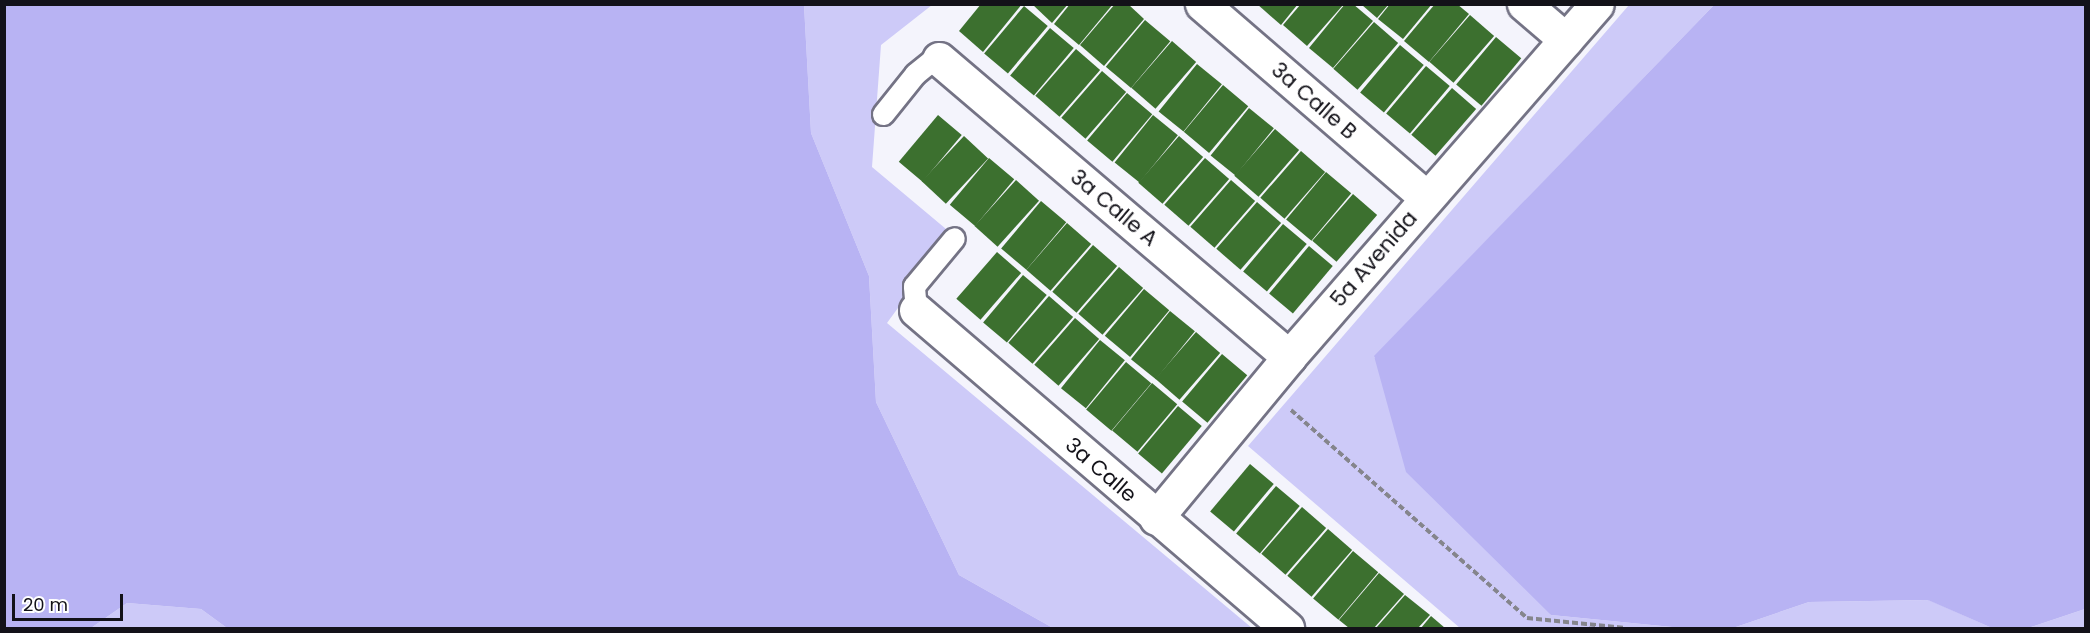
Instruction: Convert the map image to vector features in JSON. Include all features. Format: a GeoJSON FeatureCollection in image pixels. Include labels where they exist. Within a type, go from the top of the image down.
{"type":"FeatureCollection","features":[{"type":"Feature","properties":{"kind":"street","name":"3a Calle B"},"geometry":{"type":"LineString","coordinates":[[1202,4],[1427,198]]}},
{"type":"Feature","properties":{"kind":"street"},"geometry":{"type":"LineString","coordinates":[[1524,4],[1566,40]]}},
{"type":"Feature","properties":{"kind":"street","name":"5a Avenida"},"geometry":{"type":"LineString","coordinates":[[1156,518],[1288,357],[1597,4]]}},
{"type":"Feature","properties":{"kind":"street","name":"3a Calle A"},"geometry":{"type":"LineString","coordinates":[[939,59],[1288,357]]}},
{"type":"Feature","properties":{"kind":"street","name":"3a Calle"},"geometry":{"type":"LineString","coordinates":[[916,310],[1287,628]]}},
{"type":"Feature","properties":{"kind":"lane"},"geometry":{"type":"LineString","coordinates":[[883,114],[915,74],[932,60],[939,59]]}},
{"type":"Feature","properties":{"kind":"lane"},"geometry":{"type":"LineString","coordinates":[[916,310],[914,286],[954,238]]}},
{"type":"Feature","properties":{"kind":"path"},"geometry":{"type":"LineString","coordinates":[[1264,386],[1527,618],[1625,628]]}},
{"type":"Feature","properties":{"kind":"shaded area"},"geometry":{"type":"Polygon","coordinates":[[[4,5],[804,5],[811,133],[869,276],[876,402],[959,575],[1053,628],[227,628],[201,609],[127,603],[91,628],[5,628],[4,5]]]}},
{"type":"Feature","properties":{"kind":"shaded area"},"geometry":{"type":"Polygon","coordinates":[[[804,5],[932,5],[881,45],[872,167],[952,234],[887,323],[1252,628],[1053,628],[959,575],[876,402],[869,276],[811,133],[804,5]]]}},
{"type":"Feature","properties":{"kind":"shaded area"},"geometry":{"type":"Polygon","coordinates":[[[1629,5],[1714,5],[1374,357],[1551,615],[1682,628],[1460,628],[1248,446],[1629,5]]]}},
{"type":"Feature","properties":{"kind":"shaded area"},"geometry":{"type":"Polygon","coordinates":[[[1714,5],[2085,5],[2085,609],[2028,628],[1992,628],[1928,600],[1809,602],[1733,628],[1682,628],[1551,615],[1406,472],[1374,356],[1714,5]]]}},
{"type":"Feature","properties":{"kind":"shaded area"},"geometry":{"type":"Polygon","coordinates":[[[1929,600],[1992,628],[1733,628],[1809,602],[1929,600]]]}},
{"type":"Feature","properties":{"kind":"shaded area"},"geometry":{"type":"Polygon","coordinates":[[[127,603],[201,609],[227,628],[91,628],[127,603]]]}},
{"type":"Feature","properties":{"kind":"shaded area"},"geometry":{"type":"Polygon","coordinates":[[[2085,609],[2085,628],[2028,628],[2085,609]]]}},
{"type":"Feature","properties":{"kind":"building"},"geometry":{"type":"Polygon","coordinates":[[[981,4],[1022,4],[983,52],[959,31],[981,4]]]}},
{"type":"Feature","properties":{"kind":"building"},"geometry":{"type":"Polygon","coordinates":[[[1032,4],[1068,4],[1052,23],[1032,4]]]}},
{"type":"Feature","properties":{"kind":"building"},"geometry":{"type":"Polygon","coordinates":[[[1070,4],[1113,4],[1079,45],[1054,24],[1070,4]]]}},
{"type":"Feature","properties":{"kind":"building"},"geometry":{"type":"Polygon","coordinates":[[[1115,4],[1128,4],[1144,19],[1104,66],[1080,45],[1115,4]]]}},
{"type":"Feature","properties":{"kind":"building"},"geometry":{"type":"Polygon","coordinates":[[[1257,4],[1298,4],[1281,25],[1257,4]]]}},
{"type":"Feature","properties":{"kind":"building"},"geometry":{"type":"Polygon","coordinates":[[[1345,4],[1353,4],[1373,21],[1333,68],[1309,48],[1345,4]]]}},
{"type":"Feature","properties":{"kind":"building"},"geometry":{"type":"Polygon","coordinates":[[[1390,4],[1432,4],[1403,39],[1378,19],[1390,4]]]}},
{"type":"Feature","properties":{"kind":"building"},"geometry":{"type":"Polygon","coordinates":[[[1435,4],[1457,4],[1469,14],[1429,62],[1404,41],[1435,4]]]}},
{"type":"Feature","properties":{"kind":"building"},"geometry":{"type":"Polygon","coordinates":[[[1300,5],[1343,5],[1307,46],[1283,25],[1300,5]]]}},
{"type":"Feature","properties":{"kind":"building"},"geometry":{"type":"Polygon","coordinates":[[[1362,5],[1388,5],[1377,18],[1362,5]]]}},
{"type":"Feature","properties":{"kind":"building"},"geometry":{"type":"Polygon","coordinates":[[[1024,6],[1048,26],[1008,73],[984,53],[1024,6]]]}},
{"type":"Feature","properties":{"kind":"building"},"geometry":{"type":"Polygon","coordinates":[[[1470,15],[1494,36],[1453,83],[1429,62],[1470,15]]]}},
{"type":"Feature","properties":{"kind":"building"},"geometry":{"type":"Polygon","coordinates":[[[1145,20],[1170,41],[1131,88],[1106,67],[1145,20]]]}},
{"type":"Feature","properties":{"kind":"building"},"geometry":{"type":"Polygon","coordinates":[[[1374,22],[1398,43],[1357,90],[1333,69],[1374,22]]]}},
{"type":"Feature","properties":{"kind":"building"},"geometry":{"type":"Polygon","coordinates":[[[1050,28],[1074,48],[1034,95],[1010,75],[1050,28]]]}},
{"type":"Feature","properties":{"kind":"building"},"geometry":{"type":"Polygon","coordinates":[[[1496,37],[1521,58],[1481,106],[1456,84],[1496,37]]]}},
{"type":"Feature","properties":{"kind":"building"},"geometry":{"type":"Polygon","coordinates":[[[1172,41],[1196,62],[1155,109],[1131,88],[1172,41]]]}},
{"type":"Feature","properties":{"kind":"building"},"geometry":{"type":"Polygon","coordinates":[[[1400,45],[1424,65],[1384,112],[1360,92],[1400,45]]]}},
{"type":"Feature","properties":{"kind":"building"},"geometry":{"type":"Polygon","coordinates":[[[1076,49],[1100,70],[1059,117],[1035,96],[1076,49]]]}},
{"type":"Feature","properties":{"kind":"building"},"geometry":{"type":"Polygon","coordinates":[[[1197,64],[1222,84],[1183,132],[1159,111],[1197,64]]]}},
{"type":"Feature","properties":{"kind":"building"},"geometry":{"type":"Polygon","coordinates":[[[1426,66],[1450,86],[1410,133],[1386,113],[1426,66]]]}},
{"type":"Feature","properties":{"kind":"building"},"geometry":{"type":"Polygon","coordinates":[[[1102,71],[1126,92],[1085,139],[1061,118],[1102,71]]]}},
{"type":"Feature","properties":{"kind":"building"},"geometry":{"type":"Polygon","coordinates":[[[1223,85],[1248,106],[1209,153],[1184,132],[1223,85]]]}},
{"type":"Feature","properties":{"kind":"building"},"geometry":{"type":"Polygon","coordinates":[[[1452,88],[1476,109],[1435,156],[1411,135],[1452,88]]]}},
{"type":"Feature","properties":{"kind":"building"},"geometry":{"type":"Polygon","coordinates":[[[1127,93],[1152,114],[1112,162],[1087,140],[1127,93]]]}},
{"type":"Feature","properties":{"kind":"building"},"geometry":{"type":"Polygon","coordinates":[[[1249,108],[1274,128],[1235,176],[1211,155],[1249,108]]]}},
{"type":"Feature","properties":{"kind":"building"},"geometry":{"type":"Polygon","coordinates":[[[938,115],[962,135],[923,182],[899,162],[938,115]]]}},
{"type":"Feature","properties":{"kind":"building"},"geometry":{"type":"Polygon","coordinates":[[[1153,115],[1178,135],[1139,183],[1115,162],[1153,115]]]}},
{"type":"Feature","properties":{"kind":"building"},"geometry":{"type":"Polygon","coordinates":[[[1275,129],[1299,150],[1258,197],[1234,176],[1275,129]]]}},
{"type":"Feature","properties":{"kind":"building"},"geometry":{"type":"Polygon","coordinates":[[[964,136],[988,159],[946,204],[922,181],[964,136]]]}},
{"type":"Feature","properties":{"kind":"building"},"geometry":{"type":"Polygon","coordinates":[[[1179,136],[1203,157],[1162,204],[1138,183],[1179,136]]]}},
{"type":"Feature","properties":{"kind":"building"},"geometry":{"type":"Polygon","coordinates":[[[1301,151],[1325,172],[1284,219],[1260,198],[1301,151]]]}},
{"type":"Feature","properties":{"kind":"building"},"geometry":{"type":"Polygon","coordinates":[[[989,158],[1014,179],[975,226],[950,205],[989,158]]]}},
{"type":"Feature","properties":{"kind":"building"},"geometry":{"type":"Polygon","coordinates":[[[1205,158],[1229,179],[1188,226],[1164,205],[1205,158]]]}},
{"type":"Feature","properties":{"kind":"building"},"geometry":{"type":"Polygon","coordinates":[[[1326,172],[1351,193],[1311,241],[1286,219],[1326,172]]]}},
{"type":"Feature","properties":{"kind":"building"},"geometry":{"type":"Polygon","coordinates":[[[1016,180],[1039,201],[998,247],[975,226],[1016,180]]]}},
{"type":"Feature","properties":{"kind":"building"},"geometry":{"type":"Polygon","coordinates":[[[1231,180],[1255,201],[1214,248],[1190,227],[1231,180]]]}},
{"type":"Feature","properties":{"kind":"building"},"geometry":{"type":"Polygon","coordinates":[[[1353,194],[1377,215],[1336,262],[1312,241],[1353,194]]]}},
{"type":"Feature","properties":{"kind":"building"},"geometry":{"type":"Polygon","coordinates":[[[1041,201],[1066,222],[1026,270],[1001,248],[1041,201]]]}},
{"type":"Feature","properties":{"kind":"building"},"geometry":{"type":"Polygon","coordinates":[[[1257,202],[1281,223],[1240,270],[1216,249],[1257,202]]]}},
{"type":"Feature","properties":{"kind":"building"},"geometry":{"type":"Polygon","coordinates":[[[1067,223],[1091,244],[1050,291],[1026,270],[1067,223]]]}},
{"type":"Feature","properties":{"kind":"building"},"geometry":{"type":"Polygon","coordinates":[[[1283,224],[1307,244],[1267,291],[1243,271],[1283,224]]]}},
{"type":"Feature","properties":{"kind":"building"},"geometry":{"type":"Polygon","coordinates":[[[1093,245],[1117,266],[1076,313],[1052,292],[1093,245]]]}},
{"type":"Feature","properties":{"kind":"building"},"geometry":{"type":"Polygon","coordinates":[[[1309,246],[1333,266],[1293,313],[1269,293],[1309,246]]]}},
{"type":"Feature","properties":{"kind":"building"},"geometry":{"type":"Polygon","coordinates":[[[997,252],[1021,273],[980,320],[956,299],[997,252]]]}},
{"type":"Feature","properties":{"kind":"building"},"geometry":{"type":"Polygon","coordinates":[[[1119,267],[1143,288],[1102,335],[1078,314],[1119,267]]]}},
{"type":"Feature","properties":{"kind":"building"},"geometry":{"type":"Polygon","coordinates":[[[1023,275],[1047,295],[1007,342],[983,322],[1023,275]]]}},
{"type":"Feature","properties":{"kind":"building"},"geometry":{"type":"Polygon","coordinates":[[[1144,289],[1169,310],[1130,357],[1105,336],[1144,289]]]}},
{"type":"Feature","properties":{"kind":"building"},"geometry":{"type":"Polygon","coordinates":[[[1049,296],[1073,317],[1032,364],[1008,343],[1049,296]]]}},
{"type":"Feature","properties":{"kind":"building"},"geometry":{"type":"Polygon","coordinates":[[[1170,311],[1195,331],[1156,379],[1131,359],[1170,311]]]}},
{"type":"Feature","properties":{"kind":"building"},"geometry":{"type":"Polygon","coordinates":[[[1075,318],[1099,339],[1058,386],[1034,365],[1075,318]]]}},
{"type":"Feature","properties":{"kind":"building"},"geometry":{"type":"Polygon","coordinates":[[[1196,332],[1220,353],[1179,400],[1155,379],[1196,332]]]}},
{"type":"Feature","properties":{"kind":"building"},"geometry":{"type":"Polygon","coordinates":[[[1100,340],[1125,360],[1086,408],[1061,388],[1100,340]]]}},
{"type":"Feature","properties":{"kind":"building"},"geometry":{"type":"Polygon","coordinates":[[[1222,354],[1247,375],[1207,423],[1182,401],[1222,354]]]}},
{"type":"Feature","properties":{"kind":"building"},"geometry":{"type":"Polygon","coordinates":[[[1126,362],[1151,383],[1111,431],[1086,409],[1126,362]]]}},
{"type":"Feature","properties":{"kind":"building"},"geometry":{"type":"Polygon","coordinates":[[[1152,383],[1177,404],[1137,452],[1112,430],[1152,383]]]}},
{"type":"Feature","properties":{"kind":"building"},"geometry":{"type":"Polygon","coordinates":[[[1178,406],[1202,426],[1162,473],[1138,453],[1178,406]]]}},
{"type":"Feature","properties":{"kind":"building"},"geometry":{"type":"Polygon","coordinates":[[[1250,464],[1274,484],[1234,531],[1210,511],[1250,464]]]}},
{"type":"Feature","properties":{"kind":"building"},"geometry":{"type":"Polygon","coordinates":[[[1276,486],[1300,506],[1260,553],[1236,533],[1276,486]]]}},
{"type":"Feature","properties":{"kind":"building"},"geometry":{"type":"Polygon","coordinates":[[[1302,507],[1326,528],[1285,575],[1261,554],[1302,507]]]}},
{"type":"Feature","properties":{"kind":"building"},"geometry":{"type":"Polygon","coordinates":[[[1328,529],[1352,550],[1311,597],[1287,576],[1328,529]]]}},
{"type":"Feature","properties":{"kind":"building"},"geometry":{"type":"Polygon","coordinates":[[[1353,551],[1378,572],[1338,620],[1313,598],[1353,551]]]}},
{"type":"Feature","properties":{"kind":"building"},"geometry":{"type":"Polygon","coordinates":[[[1379,573],[1404,594],[1374,628],[1349,628],[1339,620],[1379,573]]]}},
{"type":"Feature","properties":{"kind":"building"},"geometry":{"type":"Polygon","coordinates":[[[1405,595],[1430,615],[1418,628],[1376,628],[1405,595]]]}},
{"type":"Feature","properties":{"kind":"building"},"geometry":{"type":"Polygon","coordinates":[[[1431,616],[1445,628],[1421,628],[1431,616]]]}}]}
